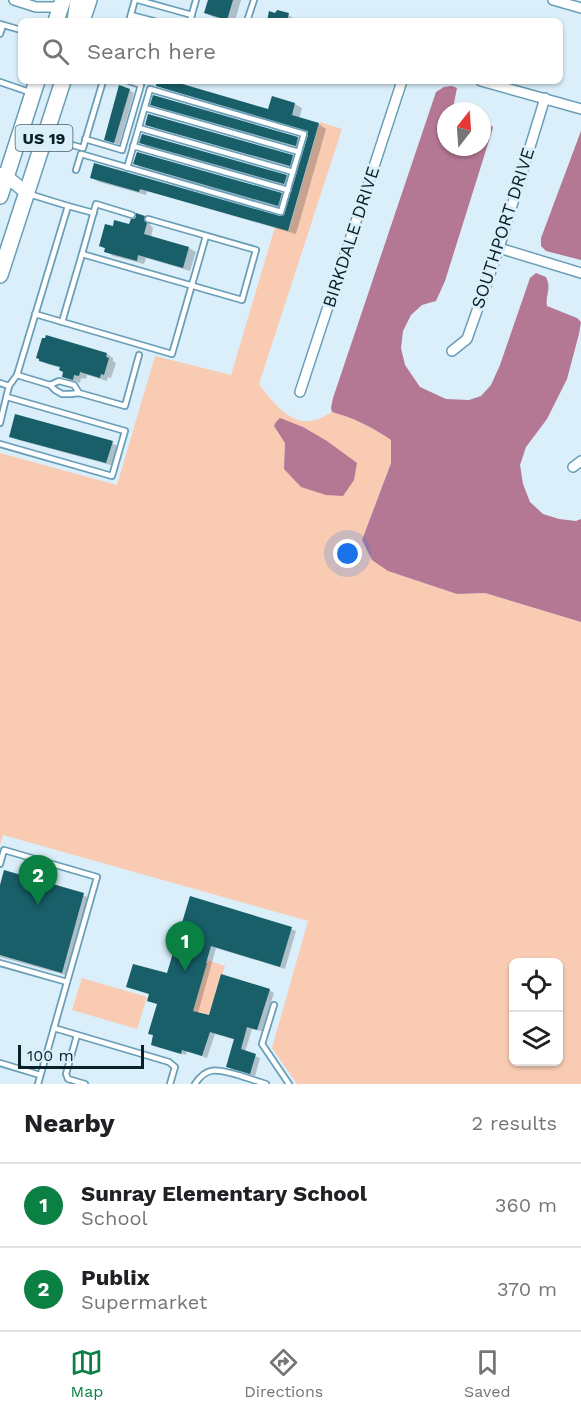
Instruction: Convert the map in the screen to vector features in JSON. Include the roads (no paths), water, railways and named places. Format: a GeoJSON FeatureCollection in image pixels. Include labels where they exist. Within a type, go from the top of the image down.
{"type":"FeatureCollection","features":[{"type":"Feature","properties":{"kind":"highway"},"geometry":{"type":"LineString","coordinates":[[75,18],[78,0]]}},
{"type":"Feature","properties":{"kind":"highway"},"geometry":{"type":"LineString","coordinates":[[83,18],[89,0]]}},
{"type":"Feature","properties":{"kind":"highway","name":"US 19"},"geometry":{"type":"LineString","coordinates":[[0,275],[62,84]]}},
{"type":"Feature","properties":{"kind":"highway","name":"US 19"},"geometry":{"type":"LineString","coordinates":[[0,193],[3,175],[35,87]]}},
{"type":"Feature","properties":{"kind":"street"},"geometry":{"type":"LineString","coordinates":[[14,0],[36,7],[58,7]]}},
{"type":"Feature","properties":{"kind":"street"},"geometry":{"type":"LineString","coordinates":[[553,0],[581,8]]}},
{"type":"Feature","properties":{"kind":"street","name":"BIRKDALE DRIVE"},"geometry":{"type":"LineString","coordinates":[[300,392],[401,84]]}},
{"type":"Feature","properties":{"kind":"street"},"geometry":{"type":"LineString","coordinates":[[492,84],[581,109]]}},
{"type":"Feature","properties":{"kind":"street","name":"SOUTHPORT DRIVE"},"geometry":{"type":"LineString","coordinates":[[452,351],[467,339],[499,248],[545,98]]}},
{"type":"Feature","properties":{"kind":"street"},"geometry":{"type":"LineString","coordinates":[[3,175],[27,194]]}},
{"type":"Feature","properties":{"kind":"street"},"geometry":{"type":"LineString","coordinates":[[0,193],[27,194]]}},
{"type":"Feature","properties":{"kind":"street"},"geometry":{"type":"LineString","coordinates":[[499,248],[581,273]]}},
{"type":"Feature","properties":{"kind":"lane"},"geometry":{"type":"LineString","coordinates":[[130,18],[137,0],[191,18],[196,0]]}},
{"type":"Feature","properties":{"kind":"lane"},"geometry":{"type":"LineString","coordinates":[[249,18],[254,0]]}},
{"type":"Feature","properties":{"kind":"lane"},"geometry":{"type":"LineString","coordinates":[[131,15],[142,18]]}},
{"type":"Feature","properties":{"kind":"lane"},"geometry":{"type":"LineString","coordinates":[[0,34],[2,25],[18,29]]}},
{"type":"Feature","properties":{"kind":"lane"},"geometry":{"type":"LineString","coordinates":[[0,82],[35,87]]}},
{"type":"Feature","properties":{"kind":"lane"},"geometry":{"type":"LineString","coordinates":[[76,171],[102,84]]}},
{"type":"Feature","properties":{"kind":"lane"},"geometry":{"type":"LineString","coordinates":[[85,139],[122,150],[141,85],[138,84]]}},
{"type":"Feature","properties":{"kind":"lane"},"geometry":{"type":"LineString","coordinates":[[127,168],[151,84]]}},
{"type":"Feature","properties":{"kind":"lane"},"geometry":{"type":"LineString","coordinates":[[45,137],[127,168],[281,212],[304,134],[150,89]]}},
{"type":"Feature","properties":{"kind":"lane"},"geometry":{"type":"LineString","coordinates":[[144,108],[299,152]]}},
{"type":"Feature","properties":{"kind":"lane"},"geometry":{"type":"LineString","coordinates":[[139,128],[293,172]]}},
{"type":"Feature","properties":{"kind":"lane"},"geometry":{"type":"LineString","coordinates":[[133,146],[288,190]]}},
{"type":"Feature","properties":{"kind":"lane"},"geometry":{"type":"LineString","coordinates":[[27,194],[93,213]]}},
{"type":"Feature","properties":{"kind":"lane"},"geometry":{"type":"LineString","coordinates":[[62,322],[96,204],[132,215]]}},
{"type":"Feature","properties":{"kind":"lane"},"geometry":{"type":"LineString","coordinates":[[0,423],[9,386],[17,375],[68,206]]}},
{"type":"Feature","properties":{"kind":"lane"},"geometry":{"type":"LineString","coordinates":[[82,254],[242,300],[256,250],[148,219]]}},
{"type":"Feature","properties":{"kind":"lane"},"geometry":{"type":"LineString","coordinates":[[35,314],[172,354],[206,236]]}},
{"type":"Feature","properties":{"kind":"lane"},"geometry":{"type":"LineString","coordinates":[[17,375],[50,385],[62,394],[79,393],[125,406],[139,355]]}},
{"type":"Feature","properties":{"kind":"lane"},"geometry":{"type":"LineString","coordinates":[[50,385],[59,381],[74,385],[79,393]]}},
{"type":"Feature","properties":{"kind":"lane"},"geometry":{"type":"LineString","coordinates":[[0,383],[9,386]]}},
{"type":"Feature","properties":{"kind":"lane"},"geometry":{"type":"LineString","coordinates":[[0,444],[112,476],[125,431],[8,397]]}},
{"type":"Feature","properties":{"kind":"lane"},"geometry":{"type":"LineString","coordinates":[[0,864],[4,850],[97,877],[38,1084]]}},
{"type":"Feature","properties":{"kind":"lane"},"geometry":{"type":"LineString","coordinates":[[0,963],[67,982]]}},
{"type":"Feature","properties":{"kind":"lane"},"geometry":{"type":"LineString","coordinates":[[274,1005],[262,1044],[289,1084]]}},
{"type":"Feature","properties":{"kind":"lane"},"geometry":{"type":"LineString","coordinates":[[54,1028],[169,1062],[175,1067],[170,1084]]}},
{"type":"Feature","properties":{"kind":"lane"},"geometry":{"type":"LineString","coordinates":[[78,1035],[66,1074],[68,1079],[85,1084]]}},
{"type":"Feature","properties":{"kind":"lane"},"geometry":{"type":"LineString","coordinates":[[0,1063],[40,1075]]}},
{"type":"Feature","properties":{"kind":"lane"},"geometry":{"type":"LineString","coordinates":[[195,1084],[201,1075],[219,1070],[266,1084]]}},
{"type":"Feature","properties":{"kind":"place","name":"Publix"},"geometry":{"type":"Point","coordinates":[38,905]}},
{"type":"Feature","properties":{"kind":"place","name":"Sunray Elementary School"},"geometry":{"type":"Point","coordinates":[185,971]}}]}
